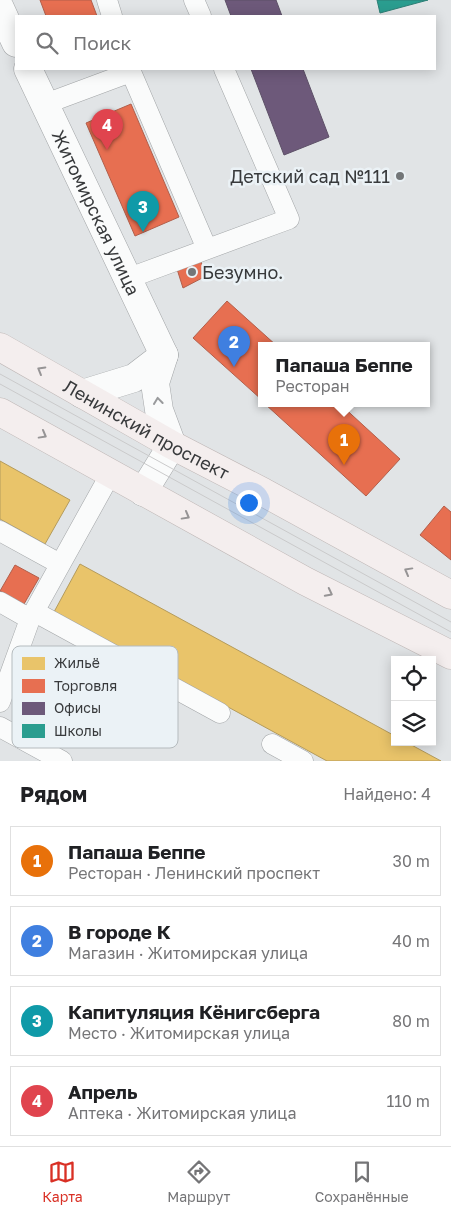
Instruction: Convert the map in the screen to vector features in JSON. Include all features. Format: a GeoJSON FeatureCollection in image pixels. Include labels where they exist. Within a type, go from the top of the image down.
{"type":"FeatureCollection","features":[{"type":"Feature","properties":{"kind":"main road","name":"Ленинский проспект"},"geometry":{"type":"LineString","coordinates":[[0,347],[172,445],[263,492],[451,595]]}},
{"type":"Feature","properties":{"kind":"main road"},"geometry":{"type":"LineString","coordinates":[[0,412],[305,581],[451,655]]}},
{"type":"Feature","properties":{"kind":"street"},"geometry":{"type":"LineString","coordinates":[[106,0],[112,15]]}},
{"type":"Feature","properties":{"kind":"street"},"geometry":{"type":"LineString","coordinates":[[194,0],[201,15]]}},
{"type":"Feature","properties":{"kind":"street","name":"Житомирская улица"},"geometry":{"type":"LineString","coordinates":[[28,70],[164,355]]}},
{"type":"Feature","properties":{"kind":"street"},"geometry":{"type":"LineString","coordinates":[[45,104],[131,70],[207,249]]}},
{"type":"Feature","properties":{"kind":"street"},"geometry":{"type":"LineString","coordinates":[[129,278],[289,219],[224,70]]}},
{"type":"Feature","properties":{"kind":"street"},"geometry":{"type":"LineString","coordinates":[[82,394],[134,378],[164,355]]}},
{"type":"Feature","properties":{"kind":"street"},"geometry":{"type":"LineString","coordinates":[[143,492],[172,445],[159,410],[156,383],[164,355]]}},
{"type":"Feature","properties":{"kind":"street"},"geometry":{"type":"LineString","coordinates":[[21,646],[32,616],[111,473]]}},
{"type":"Feature","properties":{"kind":"street"},"geometry":{"type":"LineString","coordinates":[[0,532],[60,564]]}},
{"type":"Feature","properties":{"kind":"street"},"geometry":{"type":"LineString","coordinates":[[0,602],[90,646]]}},
{"type":"Feature","properties":{"kind":"street"},"geometry":{"type":"LineString","coordinates":[[0,702],[12,670]]}},
{"type":"Feature","properties":{"kind":"street"},"geometry":{"type":"LineString","coordinates":[[178,691],[220,713]]}},
{"type":"Feature","properties":{"kind":"street"},"geometry":{"type":"LineString","coordinates":[[0,727],[12,734]]}},
{"type":"Feature","properties":{"kind":"street"},"geometry":{"type":"LineString","coordinates":[[272,744],[303,761]]}},
{"type":"Feature","properties":{"kind":"street"},"geometry":{"type":"LineString","coordinates":[[38,748],[62,761]]}},
{"type":"Feature","properties":{"kind":"building: Жильё"},"geometry":{"type":"Polygon","coordinates":[[[0,461],[70,500],[45,544],[0,519],[0,461]]]}},
{"type":"Feature","properties":{"kind":"building: Жильё"},"geometry":{"type":"Polygon","coordinates":[[[80,564],[391,734],[391,746],[413,746],[441,761],[327,761],[178,680],[178,646],[116,646],[54,612],[80,564]]]}},
{"type":"Feature","properties":{"kind":"building: Торговля"},"geometry":{"type":"Polygon","coordinates":[[[40,0],[91,0],[97,15],[46,15],[40,0]]]}},
{"type":"Feature","properties":{"kind":"building: Торговля"},"geometry":{"type":"Polygon","coordinates":[[[131,104],[179,217],[135,236],[86,123],[131,104]]]}},
{"type":"Feature","properties":{"kind":"building: Торговля","name":"Безумно."},"geometry":{"type":"Polygon","coordinates":[[[200,259],[206,276],[183,288],[177,269],[200,259]]]}},
{"type":"Feature","properties":{"kind":"building: Торговля"},"geometry":{"type":"Polygon","coordinates":[[[227,301],[273,342],[258,342],[258,396],[193,338],[227,301]]]}},
{"type":"Feature","properties":{"kind":"building: Торговля"},"geometry":{"type":"Polygon","coordinates":[[[268,407],[343,407],[400,459],[366,496],[268,407]]]}},
{"type":"Feature","properties":{"kind":"building: Торговля"},"geometry":{"type":"Polygon","coordinates":[[[444,506],[451,512],[451,560],[420,535],[444,506]]]}},
{"type":"Feature","properties":{"kind":"building: Торговля"},"geometry":{"type":"Polygon","coordinates":[[[15,565],[39,578],[24,604],[0,591],[15,565]]]}},
{"type":"Feature","properties":{"kind":"building: Офисы"},"geometry":{"type":"Polygon","coordinates":[[[225,0],[276,0],[282,15],[231,15],[225,0]]]}},
{"type":"Feature","properties":{"kind":"building: Офисы"},"geometry":{"type":"Polygon","coordinates":[[[251,70],[303,70],[329,137],[284,155],[251,70]]]}},
{"type":"Feature","properties":{"kind":"building: Школы"},"geometry":{"type":"Polygon","coordinates":[[[377,0],[428,0],[380,13],[377,0]]]}},
{"type":"Feature","properties":{"kind":"tram line"},"geometry":{"type":"LineString","coordinates":[[0,374],[451,622]]}},
{"type":"Feature","properties":{"kind":"tram line"},"geometry":{"type":"LineString","coordinates":[[0,384],[451,632]]}},
{"type":"Feature","properties":{"kind":"place","name":"Апрель"},"geometry":{"type":"Point","coordinates":[107,150]}},
{"type":"Feature","properties":{"kind":"place","name":"Детский сад №111"},"geometry":{"type":"Point","coordinates":[400,176]}},
{"type":"Feature","properties":{"kind":"place","name":"Капитуляция Кёнигсберга"},"geometry":{"type":"Point","coordinates":[143,232]}},
{"type":"Feature","properties":{"kind":"place","name":"Безумно."},"geometry":{"type":"Point","coordinates":[192,272]}},
{"type":"Feature","properties":{"kind":"place","name":"В городе К"},"geometry":{"type":"Point","coordinates":[234,367]}},
{"type":"Feature","properties":{"kind":"place","name":"Папаша Беппе"},"geometry":{"type":"Point","coordinates":[344,465]}}]}
